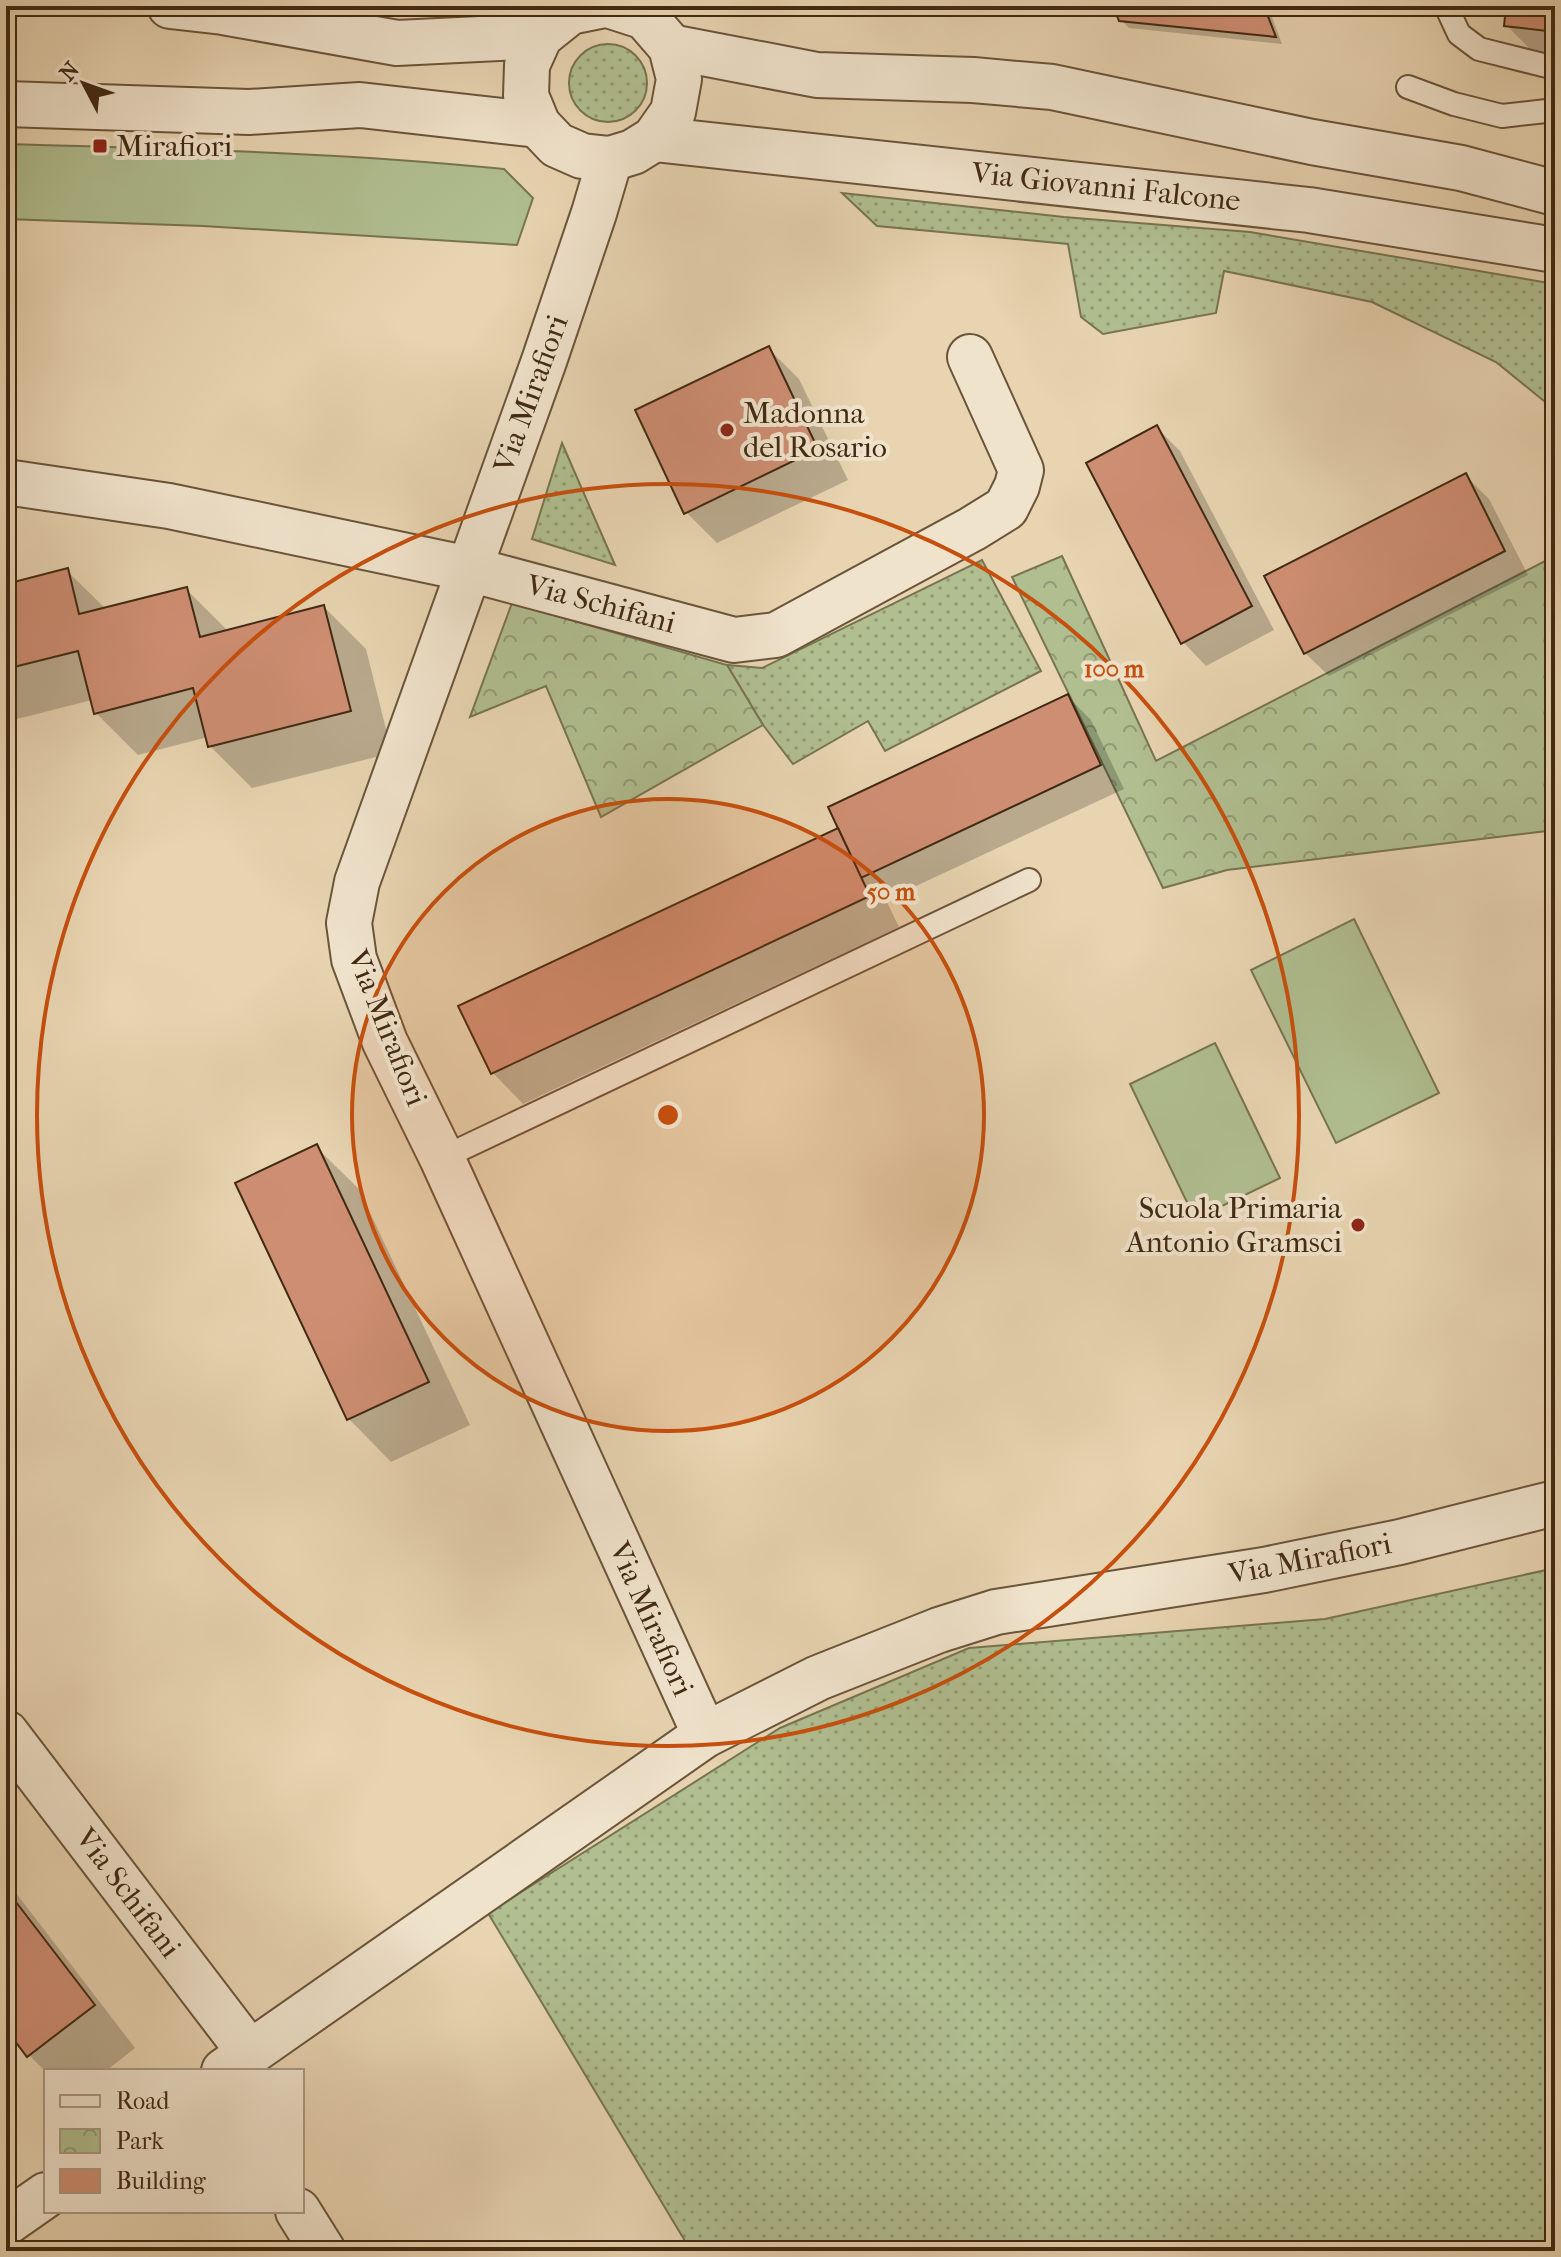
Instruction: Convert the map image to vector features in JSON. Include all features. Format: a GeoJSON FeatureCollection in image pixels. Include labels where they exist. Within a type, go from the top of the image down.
{"type":"FeatureCollection","features":[{"type":"Feature","properties":{"kind":"street"},"geometry":{"type":"LineString","coordinates":[[170,6],[223,12],[397,43],[540,36]]}},
{"type":"Feature","properties":{"kind":"street"},"geometry":{"type":"LineString","coordinates":[[600,6],[570,12],[540,36],[527,65],[526,96],[538,125],[557,145],[582,156],[610,159],[633,152],[654,139],[673,112],[679,79],[671,47],[645,17],[611,6]]}},
{"type":"Feature","properties":{"kind":"street"},"geometry":{"type":"LineString","coordinates":[[671,47],[817,75],[973,80],[1052,87],[1312,142],[1461,168],[1555,193]]}},
{"type":"Feature","properties":{"kind":"street"},"geometry":{"type":"LineString","coordinates":[[6,104],[249,112],[360,105],[538,125]]}},
{"type":"Feature","properties":{"kind":"street","name":"Via Giovanni Falcone"},"geometry":{"type":"LineString","coordinates":[[654,139],[1309,210],[1555,250]]}},
{"type":"Feature","properties":{"kind":"street","name":"Via Mirafiori"},"geometry":{"type":"LineString","coordinates":[[610,159],[549,347],[357,882],[349,923],[354,959],[380,1029],[705,1735]]}},
{"type":"Feature","properties":{"kind":"street","name":"Via Schifani"},"geometry":{"type":"LineString","coordinates":[[6,482],[169,506],[469,569],[734,640],[776,635],[1006,508],[1021,470],[970,357]]}},
{"type":"Feature","properties":{"kind":"street","name":"Via Mirafiori"},"geometry":{"type":"LineString","coordinates":[[237,2062],[705,1735],[818,1678],[939,1630],[996,1612],[1264,1570],[1400,1542],[1555,1503]]}},
{"type":"Feature","properties":{"kind":"street","name":"Via Schifani"},"geometry":{"type":"LineString","coordinates":[[6,1733],[237,2062]]}},
{"type":"Feature","properties":{"kind":"street"},"geometry":{"type":"LineString","coordinates":[[6,2223],[44,2196]]}},
{"type":"Feature","properties":{"kind":"street"},"geometry":{"type":"LineString","coordinates":[[299,2213],[323,2251]]}},
{"type":"Feature","properties":{"kind":"lane"},"geometry":{"type":"LineString","coordinates":[[1446,6],[1459,34],[1479,49],[1555,68]]}},
{"type":"Feature","properties":{"kind":"lane"},"geometry":{"type":"LineString","coordinates":[[1408,87],[1454,104],[1502,116],[1555,110]]}},
{"type":"Feature","properties":{"kind":"lane"},"geometry":{"type":"LineString","coordinates":[[442,1158],[1029,880]]}},
{"type":"Feature","properties":{"kind":"green space"},"geometry":{"type":"Polygon","coordinates":[[[608,44],[623,47],[636,55],[644,68],[647,83],[644,98],[636,111],[623,119],[608,122],[593,119],[580,111],[572,98],[569,83],[572,68],[580,55],[593,47],[608,44]]]}},
{"type":"Feature","properties":{"kind":"green space"},"geometry":{"type":"Polygon","coordinates":[[[6,144],[317,155],[504,169],[533,198],[517,245],[203,226],[6,219],[6,144]]]}},
{"type":"Feature","properties":{"kind":"green space"},"geometry":{"type":"Polygon","coordinates":[[[842,193],[1064,217],[1250,232],[1555,284],[1555,410],[1496,362],[1372,302],[1224,271],[1216,313],[1103,334],[1081,317],[1068,244],[877,226],[842,193]]]}},
{"type":"Feature","properties":{"kind":"green space"},"geometry":{"type":"Polygon","coordinates":[[[562,443],[615,565],[532,539],[562,443]]]}},
{"type":"Feature","properties":{"kind":"green space"},"geometry":{"type":"Polygon","coordinates":[[[1062,556],[1156,761],[1555,556],[1555,830],[1227,870],[1163,888],[1012,577],[1062,556]]]}},
{"type":"Feature","properties":{"kind":"green space"},"geometry":{"type":"Polygon","coordinates":[[[982,560],[1041,671],[885,751],[868,721],[793,764],[763,725],[727,665],[762,668],[982,560]]]}},
{"type":"Feature","properties":{"kind":"green space"},"geometry":{"type":"Polygon","coordinates":[[[512,603],[727,665],[763,725],[601,817],[546,686],[470,717],[512,603]]]}},
{"type":"Feature","properties":{"kind":"green space"},"geometry":{"type":"Polygon","coordinates":[[[1354,919],[1439,1093],[1336,1143],[1251,970],[1354,919]]]}},
{"type":"Feature","properties":{"kind":"green space"},"geometry":{"type":"Polygon","coordinates":[[[1215,1043],[1280,1178],[1195,1219],[1130,1084],[1215,1043]]]}},
{"type":"Feature","properties":{"kind":"green space"},"geometry":{"type":"Polygon","coordinates":[[[1555,1568],[1555,2251],[691,2251],[488,1913],[780,1728],[969,1648],[1325,1619],[1555,1568]]]}},
{"type":"Feature","properties":{"kind":"building"},"geometry":{"type":"Polygon","coordinates":[[[1113,6],[1264,6],[1276,37],[1119,21],[1113,6]]]}},
{"type":"Feature","properties":{"kind":"building"},"geometry":{"type":"Polygon","coordinates":[[[1506,6],[1555,6],[1555,32],[1504,26],[1506,6]]]}},
{"type":"Feature","properties":{"kind":"building","name":"Madonna del Rosario"},"geometry":{"type":"Polygon","coordinates":[[[769,346],[818,449],[684,514],[635,410],[769,346]]]}},
{"type":"Feature","properties":{"kind":"building"},"geometry":{"type":"Polygon","coordinates":[[[1157,425],[1252,606],[1181,644],[1086,463],[1157,425]]]}},
{"type":"Feature","properties":{"kind":"building"},"geometry":{"type":"Polygon","coordinates":[[[1466,473],[1505,551],[1304,654],[1264,576],[1466,473]]]}},
{"type":"Feature","properties":{"kind":"building"},"geometry":{"type":"Polygon","coordinates":[[[68,568],[79,614],[187,587],[200,637],[324,605],[351,711],[208,747],[193,688],[94,714],[78,651],[6,669],[6,584],[68,568]]]}},
{"type":"Feature","properties":{"kind":"building"},"geometry":{"type":"Polygon","coordinates":[[[1068,694],[1101,765],[861,878],[828,807],[1068,694]]]}},
{"type":"Feature","properties":{"kind":"building"},"geometry":{"type":"Polygon","coordinates":[[[838,828],[870,896],[491,1074],[458,1006],[838,828]]]}},
{"type":"Feature","properties":{"kind":"building"},"geometry":{"type":"Polygon","coordinates":[[[317,1144],[429,1382],[347,1420],[235,1183],[317,1144]]]}},
{"type":"Feature","properties":{"kind":"building"},"geometry":{"type":"Polygon","coordinates":[[[6,1889],[95,2005],[27,2057],[6,2029],[6,1889]]]}},
{"type":"Feature","properties":{"kind":"place","name":"Mirafiori"},"geometry":{"type":"Point","coordinates":[100,146]}},
{"type":"Feature","properties":{"kind":"place","name":"Madonna del Rosario"},"geometry":{"type":"Point","coordinates":[727,430]}},
{"type":"Feature","properties":{"kind":"place","name":"Scuola Primaria Antonio Gramsci"},"geometry":{"type":"Point","coordinates":[1358,1225]}}]}
